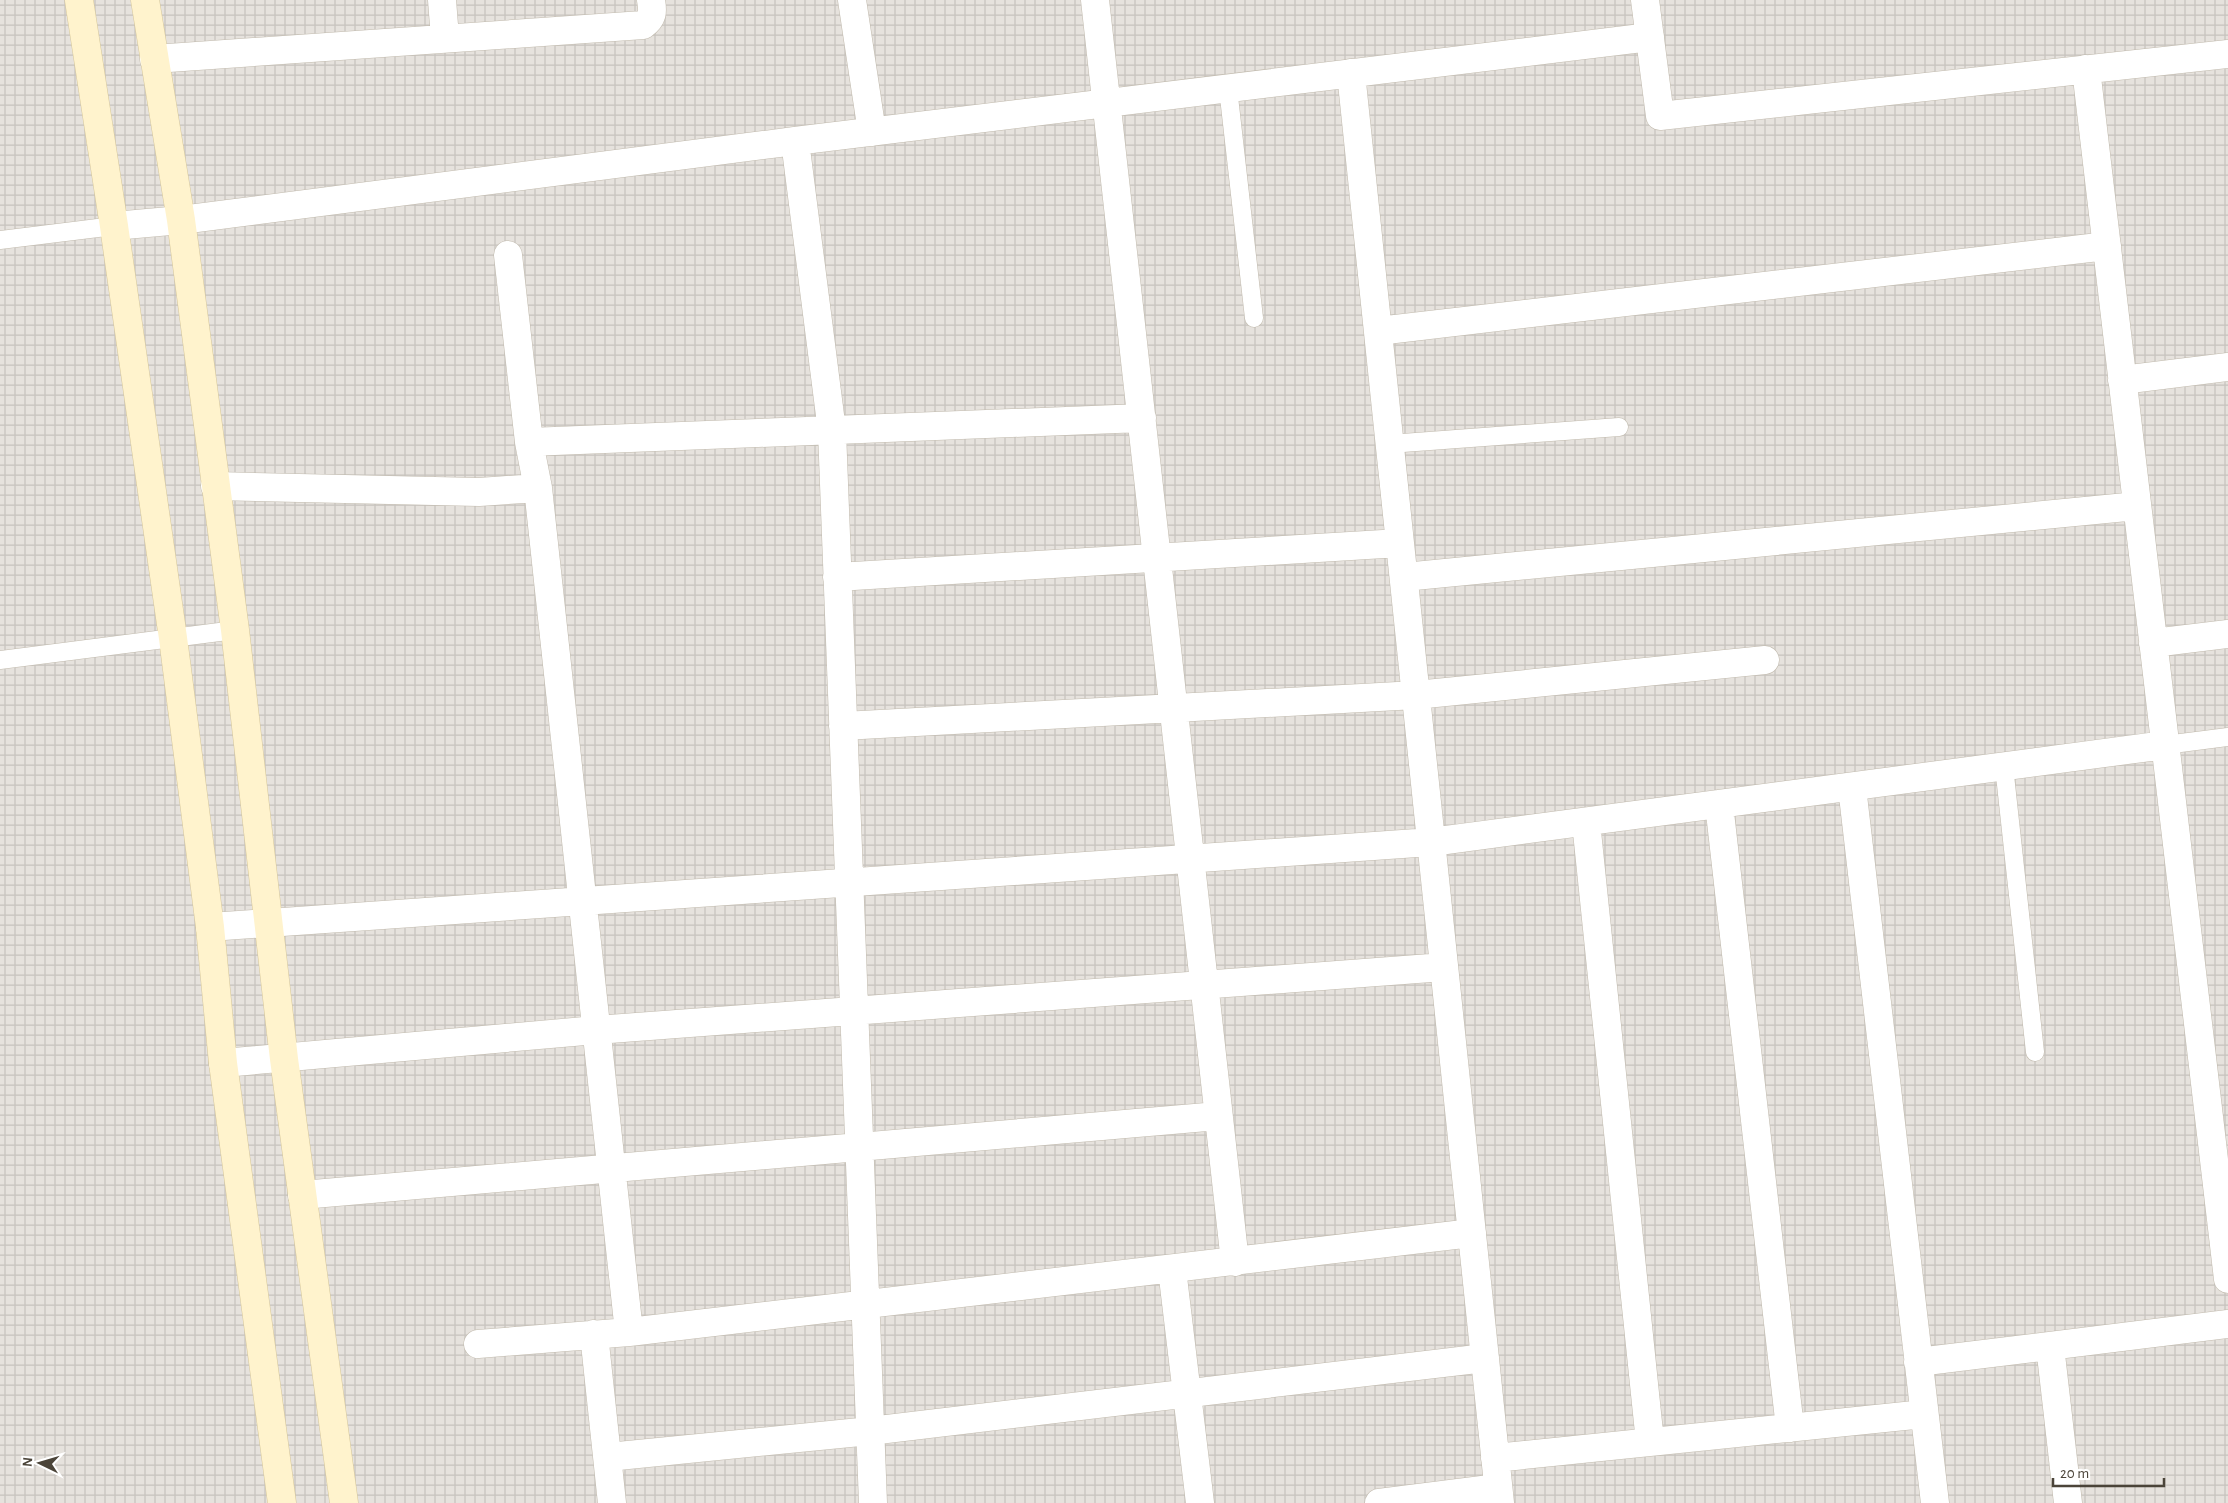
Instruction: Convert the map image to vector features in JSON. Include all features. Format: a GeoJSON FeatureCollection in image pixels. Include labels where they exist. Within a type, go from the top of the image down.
{"type":"FeatureCollection","features":[{"type":"Feature","properties":{"kind":"main road"},"geometry":{"type":"LineString","coordinates":[[80,0],[173,638],[210,927],[223,1063],[282,1503]]}},
{"type":"Feature","properties":{"kind":"main road"},"geometry":{"type":"LineString","coordinates":[[145,0],[181,220],[215,486],[236,630],[284,1058],[344,1503]]}},
{"type":"Feature","properties":{"kind":"street"},"geometry":{"type":"LineString","coordinates":[[442,0],[446,38]]}},
{"type":"Feature","properties":{"kind":"street"},"geometry":{"type":"LineString","coordinates":[[154,59],[643,25],[650,20],[653,12],[651,0]]}},
{"type":"Feature","properties":{"kind":"street"},"geometry":{"type":"LineString","coordinates":[[852,0],[872,132]]}},
{"type":"Feature","properties":{"kind":"street"},"geometry":{"type":"LineString","coordinates":[[1096,0],[1235,1262]]}},
{"type":"Feature","properties":{"kind":"street"},"geometry":{"type":"LineString","coordinates":[[1645,0],[1660,116],[2228,54]]}},
{"type":"Feature","properties":{"kind":"street"},"geometry":{"type":"LineString","coordinates":[[114,226],[181,220],[795,141],[1650,37]]}},
{"type":"Feature","properties":{"kind":"street"},"geometry":{"type":"LineString","coordinates":[[2086,69],[2228,1279]]}},
{"type":"Feature","properties":{"kind":"street"},"geometry":{"type":"LineString","coordinates":[[1351,73],[1499,1496],[1379,1503]]}},
{"type":"Feature","properties":{"kind":"street"},"geometry":{"type":"LineString","coordinates":[[795,141],[832,431],[872,1503]]}},
{"type":"Feature","properties":{"kind":"street"},"geometry":{"type":"LineString","coordinates":[[1378,331],[2106,246]]}},
{"type":"Feature","properties":{"kind":"street"},"geometry":{"type":"LineString","coordinates":[[508,255],[529,442],[538,488],[629,1332]]}},
{"type":"Feature","properties":{"kind":"street"},"geometry":{"type":"LineString","coordinates":[[2122,380],[2228,367]]}},
{"type":"Feature","properties":{"kind":"street"},"geometry":{"type":"LineString","coordinates":[[529,442],[1142,418]]}},
{"type":"Feature","properties":{"kind":"street"},"geometry":{"type":"LineString","coordinates":[[215,486],[479,492],[538,488]]}},
{"type":"Feature","properties":{"kind":"street"},"geometry":{"type":"LineString","coordinates":[[1404,577],[2137,506]]}},
{"type":"Feature","properties":{"kind":"street"},"geometry":{"type":"LineString","coordinates":[[837,577],[1400,543]]}},
{"type":"Feature","properties":{"kind":"street"},"geometry":{"type":"LineString","coordinates":[[2153,643],[2228,634]]}},
{"type":"Feature","properties":{"kind":"street"},"geometry":{"type":"LineString","coordinates":[[843,726],[1416,695],[1765,660]]}},
{"type":"Feature","properties":{"kind":"street"},"geometry":{"type":"LineString","coordinates":[[210,927],[1431,842],[2165,745]]}},
{"type":"Feature","properties":{"kind":"street"},"geometry":{"type":"LineString","coordinates":[[1852,787],[1935,1503]]}},
{"type":"Feature","properties":{"kind":"street"},"geometry":{"type":"LineString","coordinates":[[1719,804],[1790,1428]]}},
{"type":"Feature","properties":{"kind":"street"},"geometry":{"type":"LineString","coordinates":[[1586,822],[1650,1442]]}},
{"type":"Feature","properties":{"kind":"street"},"geometry":{"type":"LineString","coordinates":[[223,1063],[596,1030],[1444,967]]}},
{"type":"Feature","properties":{"kind":"street"},"geometry":{"type":"LineString","coordinates":[[302,1196],[1218,1116]]}},
{"type":"Feature","properties":{"kind":"street"},"geometry":{"type":"LineString","coordinates":[[478,1344],[629,1332],[1472,1233]]}},
{"type":"Feature","properties":{"kind":"street"},"geometry":{"type":"LineString","coordinates":[[1172,1269],[1200,1503]]}},
{"type":"Feature","properties":{"kind":"street"},"geometry":{"type":"LineString","coordinates":[[1918,1362],[2228,1324]]}},
{"type":"Feature","properties":{"kind":"street"},"geometry":{"type":"LineString","coordinates":[[594,1334],[612,1503]]}},
{"type":"Feature","properties":{"kind":"street"},"geometry":{"type":"LineString","coordinates":[[2050,1346],[2068,1503]]}},
{"type":"Feature","properties":{"kind":"street"},"geometry":{"type":"LineString","coordinates":[[608,1457],[870,1430],[1485,1358]]}},
{"type":"Feature","properties":{"kind":"street"},"geometry":{"type":"LineString","coordinates":[[1494,1458],[1924,1414]]}},
{"type":"Feature","properties":{"kind":"lane"},"geometry":{"type":"LineString","coordinates":[[1228,88],[1254,318]]}},
{"type":"Feature","properties":{"kind":"lane"},"geometry":{"type":"LineString","coordinates":[[0,240],[114,226]]}},
{"type":"Feature","properties":{"kind":"lane"},"geometry":{"type":"LineString","coordinates":[[1389,444],[1619,427]]}},
{"type":"Feature","properties":{"kind":"lane"},"geometry":{"type":"LineString","coordinates":[[0,660],[236,630]]}},
{"type":"Feature","properties":{"kind":"lane"},"geometry":{"type":"LineString","coordinates":[[2165,745],[2228,737]]}},
{"type":"Feature","properties":{"kind":"lane"},"geometry":{"type":"LineString","coordinates":[[2004,766],[2035,1052]]}},
{"type":"Feature","properties":{"kind":"shaded area"},"geometry":{"type":"Polygon","coordinates":[[[0,0],[2228,0],[2228,1503],[0,1503],[0,0]]]}}]}
